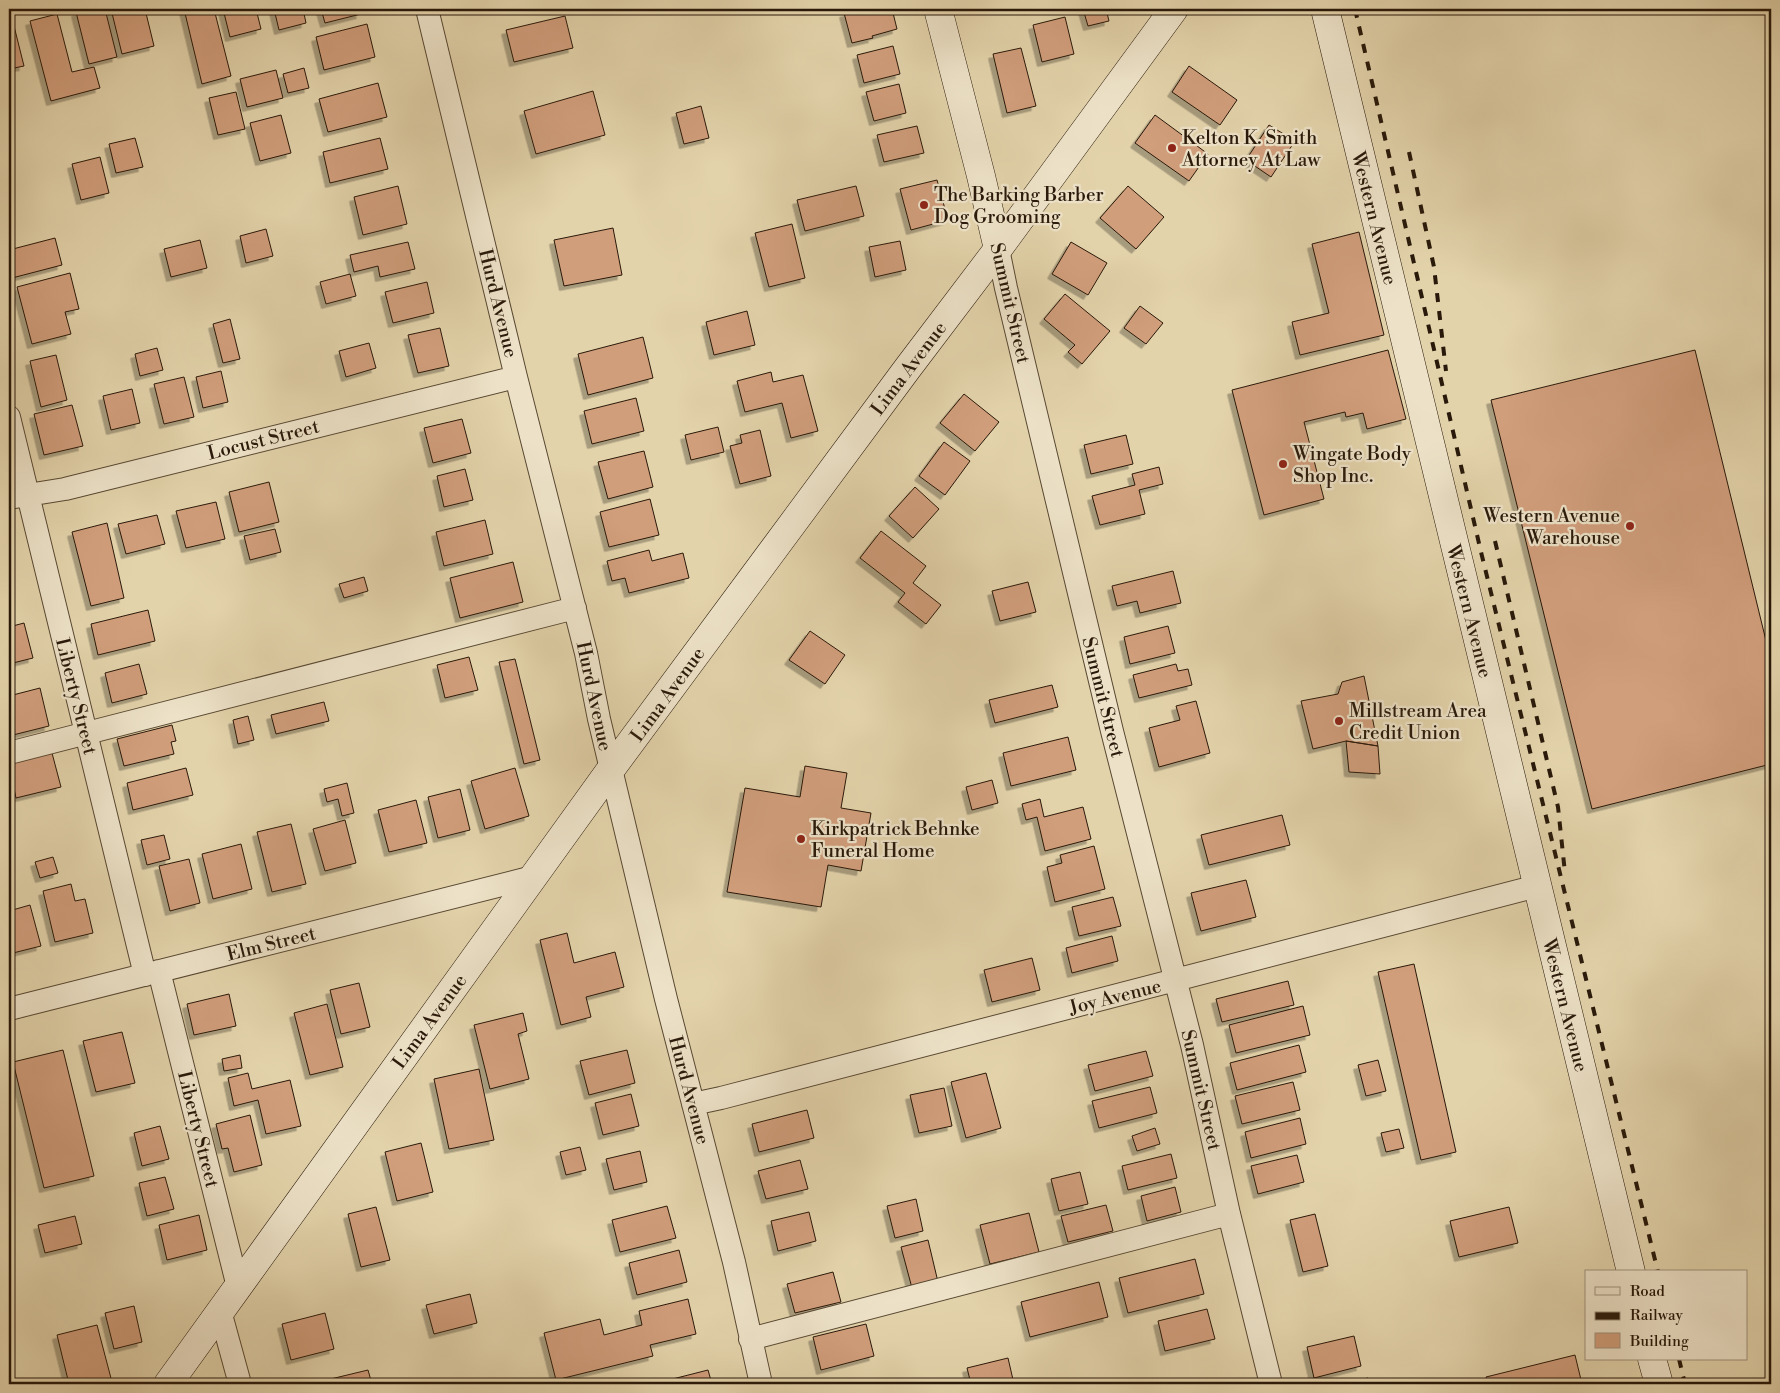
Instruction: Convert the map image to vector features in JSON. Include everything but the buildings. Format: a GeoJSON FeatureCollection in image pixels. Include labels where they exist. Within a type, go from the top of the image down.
{"type":"FeatureCollection","features":[{"type":"Feature","properties":{"kind":"main road","name":"Summit Street"},"geometry":{"type":"LineString","coordinates":[[938,9],[998,249]]}},
{"type":"Feature","properties":{"kind":"main road","name":"Lima Avenue"},"geometry":{"type":"LineString","coordinates":[[168,1384],[611,770],[1174,9]]}},
{"type":"Feature","properties":{"kind":"main road","name":"Western Avenue"},"geometry":{"type":"LineString","coordinates":[[1325,9],[1631,1270]]}},
{"type":"Feature","properties":{"kind":"main road"},"geometry":{"type":"LineString","coordinates":[[1652,1360],[1659,1384]]}},
{"type":"Feature","properties":{"kind":"street","name":"Hurd Avenue"},"geometry":{"type":"LineString","coordinates":[[427,9],[516,377],[586,652],[611,770],[666,999],[734,1262],[761,1384]]}},
{"type":"Feature","properties":{"kind":"street","name":"Summit Street"},"geometry":{"type":"LineString","coordinates":[[998,249],[1110,721],[1192,1045],[1229,1214],[1271,1384]]}},
{"type":"Feature","properties":{"kind":"street","name":"Locust Street"},"geometry":{"type":"LineString","coordinates":[[18,496],[65,489],[516,377]]}},
{"type":"Feature","properties":{"kind":"street","name":"Liberty Street"},"geometry":{"type":"LineString","coordinates":[[9,417],[18,496],[86,733],[238,1287]]}},
{"type":"Feature","properties":{"kind":"street"},"geometry":{"type":"LineString","coordinates":[[9,753],[575,608]]}},
{"type":"Feature","properties":{"kind":"street","name":"Elm Street"},"geometry":{"type":"LineString","coordinates":[[9,1010],[533,877]]}},
{"type":"Feature","properties":{"kind":"street","name":"Joy Avenue"},"geometry":{"type":"LineString","coordinates":[[693,1104],[1537,886]]}},
{"type":"Feature","properties":{"kind":"street"},"geometry":{"type":"LineString","coordinates":[[750,1339],[1229,1214]]}},
{"type":"Feature","properties":{"kind":"street"},"geometry":{"type":"LineString","coordinates":[[220,1312],[240,1384]]}},
{"type":"Feature","properties":{"kind":"railway"},"geometry":{"type":"LineString","coordinates":[[1355,9],[1481,552],[1658,1270]]}},
{"type":"Feature","properties":{"kind":"railway"},"geometry":{"type":"LineString","coordinates":[[1409,152],[1434,267],[1446,371]]}},
{"type":"Feature","properties":{"kind":"railway"},"geometry":{"type":"LineString","coordinates":[[1495,541],[1558,807],[1565,873]]}},
{"type":"Feature","properties":{"kind":"railway"},"geometry":{"type":"LineString","coordinates":[[1679,1360],[1685,1384]]}},
{"type":"Feature","properties":{"kind":"place","name":"Kelton K. Smith Attorney At Law"},"geometry":{"type":"Point","coordinates":[1172,148]}},
{"type":"Feature","properties":{"kind":"place","name":"The Barking Barber Dog Grooming"},"geometry":{"type":"Point","coordinates":[924,205]}},
{"type":"Feature","properties":{"kind":"place","name":"Wingate Body Shop Inc."},"geometry":{"type":"Point","coordinates":[1283,464]}},
{"type":"Feature","properties":{"kind":"place","name":"Western Avenue Warehouse"},"geometry":{"type":"Point","coordinates":[1630,526]}},
{"type":"Feature","properties":{"kind":"place","name":"Millstream Area Credit Union"},"geometry":{"type":"Point","coordinates":[1339,721]}},
{"type":"Feature","properties":{"kind":"place","name":"Kirkpatrick Behnke Funeral Home"},"geometry":{"type":"Point","coordinates":[801,839]}}]}
